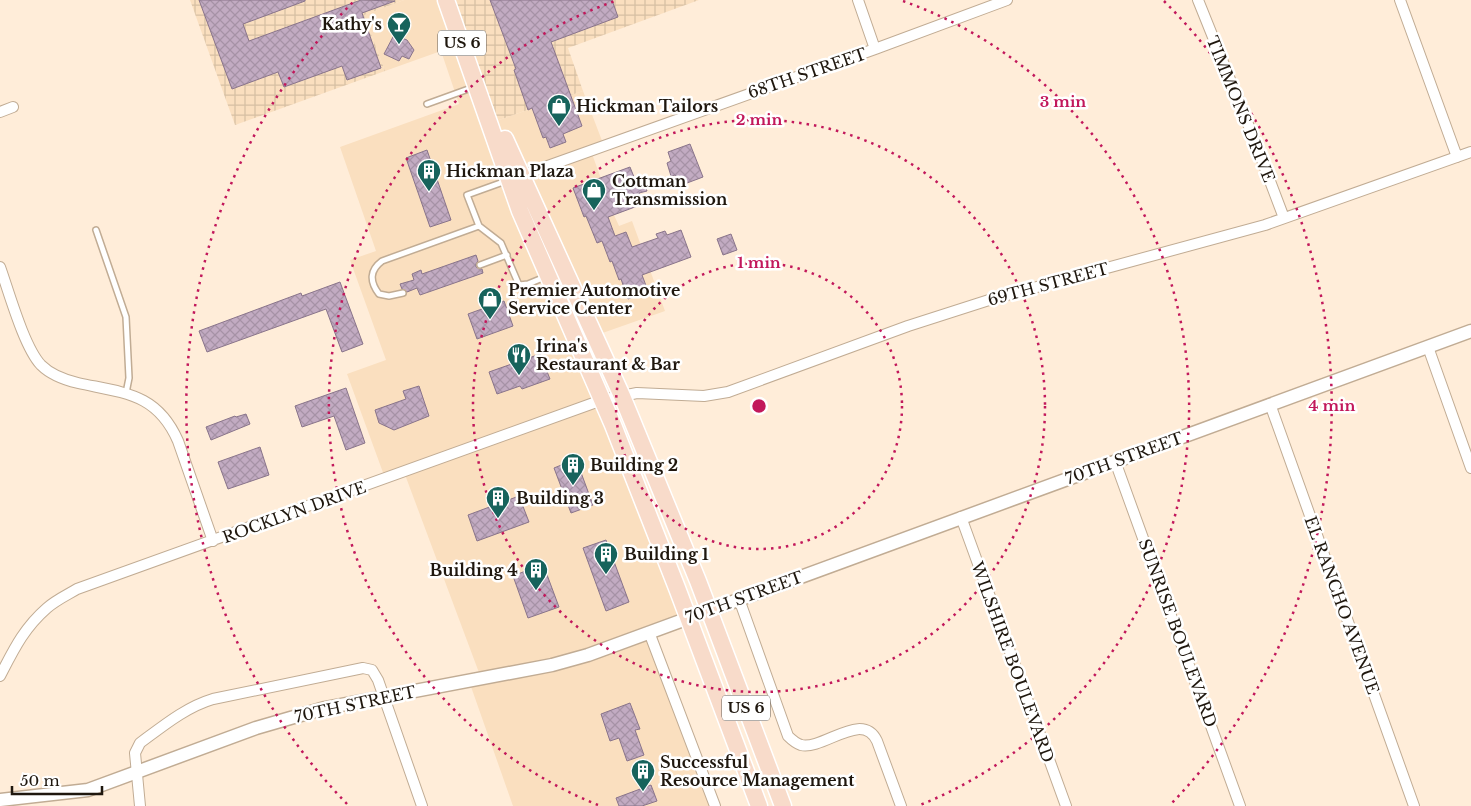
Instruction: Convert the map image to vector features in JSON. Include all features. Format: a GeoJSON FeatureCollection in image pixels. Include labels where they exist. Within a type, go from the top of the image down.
{"type":"FeatureCollection","features":[{"type":"Feature","properties":{"kind":"main road","name":"US 6"},"geometry":{"type":"LineString","coordinates":[[446,0],[477,86],[515,178],[622,396],[709,610],[783,806]]}},
{"type":"Feature","properties":{"kind":"main road","name":"US 6"},"geometry":{"type":"LineString","coordinates":[[515,178],[520,211],[602,400],[688,618],[759,806]]}},
{"type":"Feature","properties":{"kind":"street"},"geometry":{"type":"LineString","coordinates":[[858,0],[875,49]]}},
{"type":"Feature","properties":{"kind":"street","name":"68TH STREET"},"geometry":{"type":"LineString","coordinates":[[515,178],[1007,0]]}},
{"type":"Feature","properties":{"kind":"street","name":"TIMMONS DRIVE"},"geometry":{"type":"LineString","coordinates":[[1198,0],[1284,218]]}},
{"type":"Feature","properties":{"kind":"street"},"geometry":{"type":"LineString","coordinates":[[1400,0],[1457,156]]}},
{"type":"Feature","properties":{"kind":"street"},"geometry":{"type":"LineString","coordinates":[[0,112],[12,107]]}},
{"type":"Feature","properties":{"kind":"street","name":"69TH STREET"},"geometry":{"type":"LineString","coordinates":[[622,396],[637,393],[704,396],[728,392],[908,326],[989,300],[1265,225],[1471,152]]}},
{"type":"Feature","properties":{"kind":"street"},"geometry":{"type":"LineString","coordinates":[[0,267],[30,351],[42,366],[56,376],[71,381],[133,395],[152,404],[171,425],[213,541]]}},
{"type":"Feature","properties":{"kind":"street","name":"70TH STREET"},"geometry":{"type":"LineString","coordinates":[[0,800],[88,790],[256,728],[325,708],[552,665],[588,655],[1471,332]]}},
{"type":"Feature","properties":{"kind":"street"},"geometry":{"type":"LineString","coordinates":[[1428,347],[1471,468]]}},
{"type":"Feature","properties":{"kind":"street","name":"ROCKLYN DRIVE"},"geometry":{"type":"LineString","coordinates":[[0,676],[28,626],[48,606],[77,589],[602,400],[622,396]]}},
{"type":"Feature","properties":{"kind":"street","name":"EL RANCHO AVENUE"},"geometry":{"type":"LineString","coordinates":[[1270,404],[1414,806]]}},
{"type":"Feature","properties":{"kind":"street","name":"SUNRISE BOULEVARD"},"geometry":{"type":"LineString","coordinates":[[1115,461],[1240,806]]}},
{"type":"Feature","properties":{"kind":"street","name":"WILSHIRE BOULEVARD"},"geometry":{"type":"LineString","coordinates":[[961,517],[1066,806]]}},
{"type":"Feature","properties":{"kind":"street"},"geometry":{"type":"LineString","coordinates":[[739,599],[788,736],[796,743],[804,746],[856,729],[864,729],[874,736],[901,806]]}},
{"type":"Feature","properties":{"kind":"street"},"geometry":{"type":"LineString","coordinates":[[649,632],[714,806]]}},
{"type":"Feature","properties":{"kind":"street"},"geometry":{"type":"LineString","coordinates":[[140,806],[135,753],[140,743],[195,705],[212,699],[363,668],[372,670],[378,680],[422,806]]}},
{"type":"Feature","properties":{"kind":"lane"},"geometry":{"type":"LineString","coordinates":[[427,104],[477,86]]}},
{"type":"Feature","properties":{"kind":"lane"},"geometry":{"type":"LineString","coordinates":[[515,178],[467,195],[479,226],[501,243],[519,285],[528,284],[548,276]]}},
{"type":"Feature","properties":{"kind":"lane"},"geometry":{"type":"LineString","coordinates":[[403,293],[389,296],[379,294],[372,280],[372,274],[376,265],[382,260],[479,226]]}},
{"type":"Feature","properties":{"kind":"lane"},"geometry":{"type":"LineString","coordinates":[[96,230],[126,316],[129,378],[126,394]]}},
{"type":"Feature","properties":{"kind":"lane"},"geometry":{"type":"LineString","coordinates":[[480,265],[507,255]]}},
{"type":"Feature","properties":{"kind":"shaded area"},"geometry":{"type":"Polygon","coordinates":[[[190,0],[404,0],[364,15],[385,71],[235,125],[190,0]]]}},
{"type":"Feature","properties":{"kind":"shaded area"},"geometry":{"type":"Polygon","coordinates":[[[404,0],[446,0],[688,618],[650,632],[715,806],[513,806],[469,681],[481,678],[404,472],[385,478],[347,374],[386,360],[350,260],[376,251],[340,147],[459,104],[441,51],[385,71],[364,15],[404,0]]]}},
{"type":"Feature","properties":{"kind":"shaded area"},"geometry":{"type":"Polygon","coordinates":[[[446,0],[699,0],[568,48],[583,91],[496,121],[446,0]]]}},
{"type":"Feature","properties":{"kind":"shaded area"},"geometry":{"type":"Polygon","coordinates":[[[583,91],[604,146],[591,151],[614,215],[619,226],[632,221],[665,311],[594,336],[496,121],[583,91]]]}},
{"type":"Feature","properties":{"kind":"building"},"geometry":{"type":"Polygon","coordinates":[[[199,0],[305,0],[243,24],[249,41],[361,0],[395,1],[362,13],[381,68],[347,80],[342,66],[284,87],[278,72],[232,89],[199,0]]]}},
{"type":"Feature","properties":{"kind":"building"},"geometry":{"type":"Polygon","coordinates":[[[490,0],[612,0],[618,17],[551,42],[582,126],[563,134],[566,142],[550,148],[546,137],[543,138],[532,108],[528,110],[514,70],[516,69],[490,0]]]}},
{"type":"Feature","properties":{"kind":"building","name":"Kathy's"},"geometry":{"type":"Polygon","coordinates":[[[394,35],[407,40],[414,50],[409,59],[402,56],[399,61],[384,54],[394,35]]]}},
{"type":"Feature","properties":{"kind":"building"},"geometry":{"type":"Polygon","coordinates":[[[690,144],[703,177],[679,186],[675,175],[671,176],[667,163],[671,161],[668,152],[690,144]]]}},
{"type":"Feature","properties":{"kind":"building","name":"Hickman Plaza"},"geometry":{"type":"Polygon","coordinates":[[[427,150],[451,220],[430,227],[406,158],[427,150]]]}},
{"type":"Feature","properties":{"kind":"building"},"geometry":{"type":"Polygon","coordinates":[[[630,167],[636,182],[643,179],[647,191],[639,193],[643,204],[608,217],[615,236],[626,232],[632,247],[658,238],[656,234],[665,231],[667,235],[681,230],[691,257],[642,275],[648,291],[628,299],[621,279],[619,280],[602,241],[597,243],[586,216],[584,217],[573,188],[630,167]]]}},
{"type":"Feature","properties":{"kind":"building"},"geometry":{"type":"Polygon","coordinates":[[[731,234],[737,250],[723,255],[717,239],[731,234]]]}},
{"type":"Feature","properties":{"kind":"building"},"geometry":{"type":"Polygon","coordinates":[[[476,255],[478,261],[476,267],[482,269],[483,273],[420,295],[417,288],[407,292],[402,289],[400,284],[414,280],[412,274],[421,270],[422,274],[476,255]]]}},
{"type":"Feature","properties":{"kind":"building"},"geometry":{"type":"Polygon","coordinates":[[[340,282],[363,344],[342,352],[326,309],[207,352],[199,331],[301,293],[302,296],[340,282]]]}},
{"type":"Feature","properties":{"kind":"building","name":"Premier Automotive Service Center"},"geometry":{"type":"Polygon","coordinates":[[[504,301],[513,326],[477,339],[468,314],[504,301]]]}},
{"type":"Feature","properties":{"kind":"building","name":"Irina's Restaurant & Bar"},"geometry":{"type":"Polygon","coordinates":[[[540,354],[550,379],[522,389],[520,386],[497,394],[489,372],[540,354]]]}},
{"type":"Feature","properties":{"kind":"building"},"geometry":{"type":"Polygon","coordinates":[[[419,386],[429,416],[394,430],[379,423],[375,410],[406,399],[403,391],[419,386]]]}},
{"type":"Feature","properties":{"kind":"building"},"geometry":{"type":"Polygon","coordinates":[[[346,388],[365,443],[346,450],[334,416],[302,427],[295,406],[346,388]]]}},
{"type":"Feature","properties":{"kind":"building"},"geometry":{"type":"Polygon","coordinates":[[[246,414],[250,424],[211,440],[206,427],[246,414]]]}},
{"type":"Feature","properties":{"kind":"building"},"geometry":{"type":"Polygon","coordinates":[[[260,447],[269,475],[228,489],[218,462],[260,447]]]}},
{"type":"Feature","properties":{"kind":"building","name":"Building 2"},"geometry":{"type":"Polygon","coordinates":[[[576,459],[593,505],[571,513],[554,468],[576,459]]]}},
{"type":"Feature","properties":{"kind":"building","name":"Building 3"},"geometry":{"type":"Polygon","coordinates":[[[519,496],[529,522],[477,541],[468,515],[519,496]]]}},
{"type":"Feature","properties":{"kind":"building","name":"Building 1"},"geometry":{"type":"Polygon","coordinates":[[[606,540],[629,602],[606,611],[583,548],[606,540]]]}},
{"type":"Feature","properties":{"kind":"building","name":"Building 4"},"geometry":{"type":"Polygon","coordinates":[[[543,564],[559,607],[528,618],[513,576],[543,564]]]}},
{"type":"Feature","properties":{"kind":"building"},"geometry":{"type":"Polygon","coordinates":[[[630,703],[640,729],[635,730],[644,755],[627,761],[619,738],[610,741],[601,714],[630,703]]]}},
{"type":"Feature","properties":{"kind":"building","name":"Successful Resource Management"},"geometry":{"type":"Polygon","coordinates":[[[651,785],[657,801],[642,806],[619,806],[616,798],[651,785]]]}},
{"type":"Feature","properties":{"kind":"place","name":"Kathy's"},"geometry":{"type":"Point","coordinates":[399,45]}},
{"type":"Feature","properties":{"kind":"place","name":"Hickman Tailors"},"geometry":{"type":"Point","coordinates":[559,127]}},
{"type":"Feature","properties":{"kind":"place","name":"Hickman Plaza"},"geometry":{"type":"Point","coordinates":[429,192]}},
{"type":"Feature","properties":{"kind":"place","name":"Cottman Transmission"},"geometry":{"type":"Point","coordinates":[594,211]}},
{"type":"Feature","properties":{"kind":"place","name":"Premier Automotive Service Center"},"geometry":{"type":"Point","coordinates":[490,320]}},
{"type":"Feature","properties":{"kind":"place","name":"Irina's Restaurant & Bar"},"geometry":{"type":"Point","coordinates":[519,376]}},
{"type":"Feature","properties":{"kind":"place","name":"Building 2"},"geometry":{"type":"Point","coordinates":[573,486]}},
{"type":"Feature","properties":{"kind":"place","name":"Building 3"},"geometry":{"type":"Point","coordinates":[498,519]}},
{"type":"Feature","properties":{"kind":"place","name":"Building 1"},"geometry":{"type":"Point","coordinates":[606,575]}},
{"type":"Feature","properties":{"kind":"place","name":"Building 4"},"geometry":{"type":"Point","coordinates":[536,591]}},
{"type":"Feature","properties":{"kind":"place","name":"Successful Resource Management"},"geometry":{"type":"Point","coordinates":[643,792]}}]}
